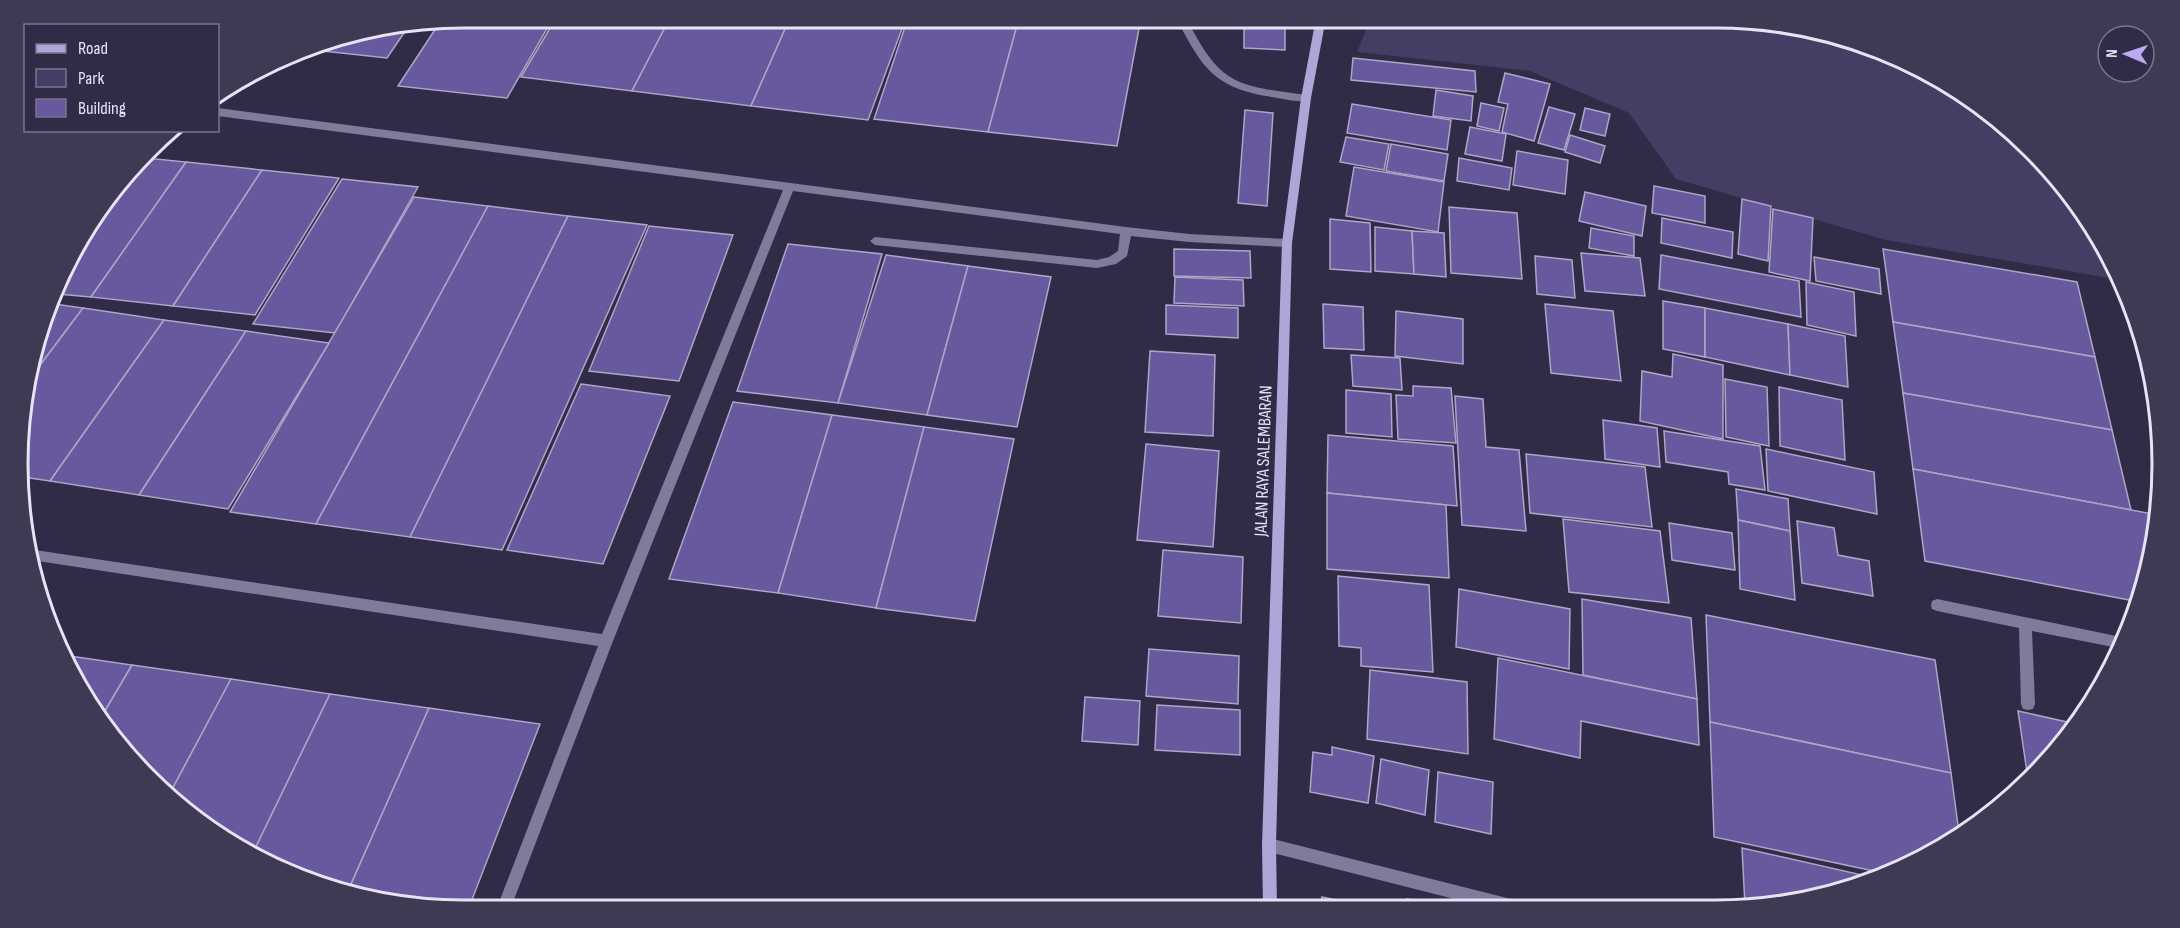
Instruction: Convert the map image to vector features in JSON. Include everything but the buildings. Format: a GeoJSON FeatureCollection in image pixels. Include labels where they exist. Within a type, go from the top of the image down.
{"type":"FeatureCollection","features":[{"type":"Feature","properties":{"kind":"main road","name":"JALAN RAYA SALEMBARAN"},"geometry":{"type":"LineString","coordinates":[[1270,900],[1269,845],[1287,243],[1306,98],[1320,28]]}},
{"type":"Feature","properties":{"kind":"lane"},"geometry":{"type":"LineString","coordinates":[[1186,28],[1208,64],[1225,79],[1252,90],[1306,98]]}},
{"type":"Feature","properties":{"kind":"lane"},"geometry":{"type":"LineString","coordinates":[[219,112],[1126,231],[1190,238],[1287,243]]}},
{"type":"Feature","properties":{"kind":"lane"},"geometry":{"type":"LineString","coordinates":[[507,900],[606,641],[789,187]]}},
{"type":"Feature","properties":{"kind":"lane"},"geometry":{"type":"LineString","coordinates":[[875,241],[1097,264],[1112,261],[1123,253],[1126,231]]}},
{"type":"Feature","properties":{"kind":"lane"},"geometry":{"type":"LineString","coordinates":[[38,555],[606,641]]}},
{"type":"Feature","properties":{"kind":"lane"},"geometry":{"type":"LineString","coordinates":[[1937,605],[2114,642]]}},
{"type":"Feature","properties":{"kind":"lane"},"geometry":{"type":"LineString","coordinates":[[2025,625],[2028,704]]}},
{"type":"Feature","properties":{"kind":"lane"},"geometry":{"type":"LineString","coordinates":[[1269,845],[1487,900]]}},
{"type":"Feature","properties":{"kind":"green space"},"geometry":{"type":"Polygon","coordinates":[[[1367,28],[1716,28],[1773,32],[1829,43],[1909,73],[1981,118],[2024,156],[2062,199],[2093,246],[2110,278],[1886,240],[1676,179],[1629,113],[1530,71],[1357,52],[1367,28]]]}}]}
